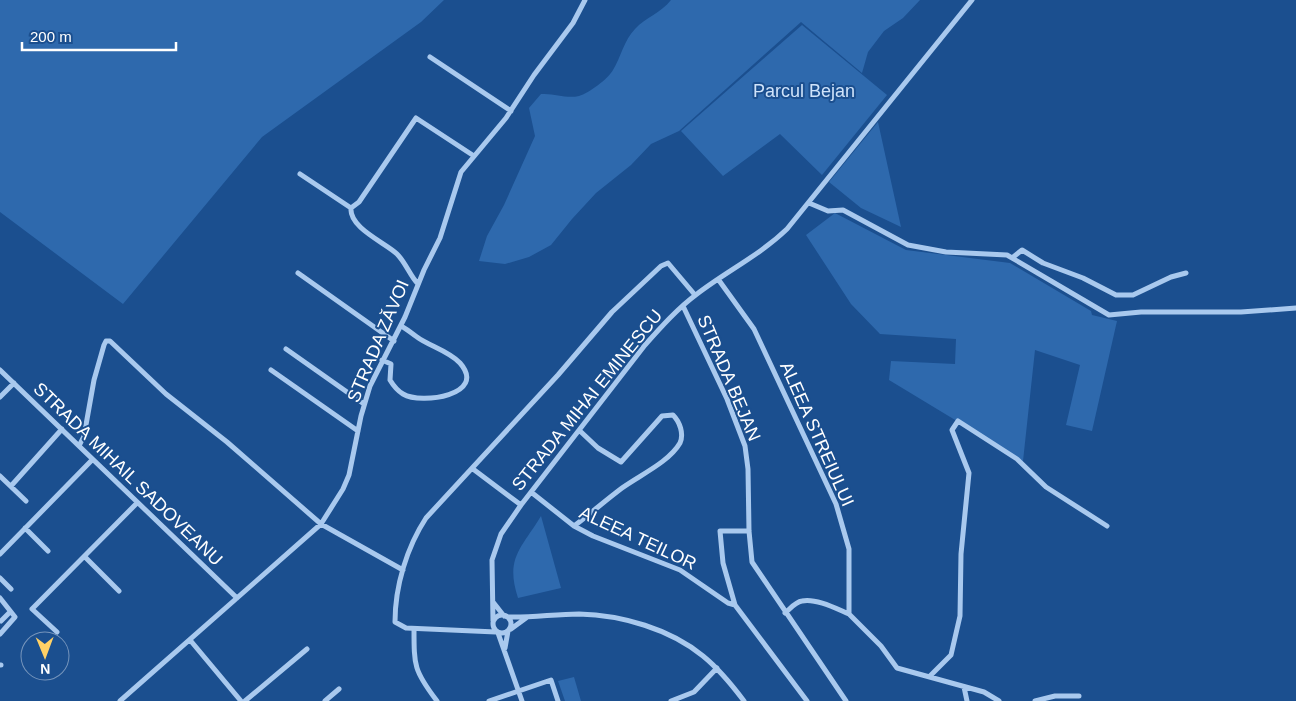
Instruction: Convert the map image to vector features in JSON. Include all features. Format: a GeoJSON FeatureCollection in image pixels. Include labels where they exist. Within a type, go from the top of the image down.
{"type":"FeatureCollection","features":[{"type":"Feature","properties":{"kind":"street","name":"STRADA ZĂVOI"},"geometry":{"type":"LineString","coordinates":[[120,701],[321,524],[343,489],[349,475],[364,404],[382,360],[401,326],[446,222],[461,172],[511,111],[573,22],[585,0]]}},
{"type":"Feature","properties":{"kind":"street","name":"STRADA MIHAI EMINESCU"},"geometry":{"type":"LineString","coordinates":[[493,622],[491,571],[495,550],[506,526],[521,505],[645,345],[695,295],[773,243],[809,203],[972,0]]}},
{"type":"Feature","properties":{"kind":"street"},"geometry":{"type":"LineString","coordinates":[[430,57],[511,111]]}},
{"type":"Feature","properties":{"kind":"street"},"geometry":{"type":"LineString","coordinates":[[418,284],[396,253],[361,228],[351,214],[351,208],[363,196],[416,118],[474,156]]}},
{"type":"Feature","properties":{"kind":"street"},"geometry":{"type":"LineString","coordinates":[[300,174],[351,208]]}},
{"type":"Feature","properties":{"kind":"street"},"geometry":{"type":"LineString","coordinates":[[809,203],[828,211],[843,210],[908,245],[946,252],[997,254],[1012,258],[1103,313],[1115,316],[1142,312],[1241,312],[1296,308]]}},
{"type":"Feature","properties":{"kind":"street"},"geometry":{"type":"LineString","coordinates":[[1012,258],[1022,250],[1043,263],[1083,278],[1116,295],[1133,295],[1171,277],[1186,273]]}},
{"type":"Feature","properties":{"kind":"street"},"geometry":{"type":"LineString","coordinates":[[526,617],[509,630],[497,633],[477,630],[414,629],[400,626],[395,622],[403,570],[414,539],[426,518],[558,375],[612,312],[661,266],[668,263],[695,295]]}},
{"type":"Feature","properties":{"kind":"street"},"geometry":{"type":"LineString","coordinates":[[298,273],[394,341]]}},
{"type":"Feature","properties":{"kind":"street","name":"ALEEA STREIULUI"},"geometry":{"type":"LineString","coordinates":[[718,279],[754,329],[836,504],[850,549],[849,614]]}},
{"type":"Feature","properties":{"kind":"street","name":"STRADA BEJAN"},"geometry":{"type":"LineString","coordinates":[[683,306],[727,399],[745,446],[748,469],[748,531],[752,562],[846,701]]}},
{"type":"Feature","properties":{"kind":"street"},"geometry":{"type":"LineString","coordinates":[[382,360],[391,364],[390,380],[405,395],[422,397],[444,395],[460,390],[466,384],[466,375],[458,361],[401,326]]}},
{"type":"Feature","properties":{"kind":"street"},"geometry":{"type":"LineString","coordinates":[[79,446],[83,440],[94,380],[104,345],[106,341],[110,341],[166,394],[227,442],[321,524],[403,570]]}},
{"type":"Feature","properties":{"kind":"street"},"geometry":{"type":"LineString","coordinates":[[286,349],[364,404]]}},
{"type":"Feature","properties":{"kind":"street","name":"STRADA MIHAIL SADOVEANU"},"geometry":{"type":"LineString","coordinates":[[0,370],[237,598]]}},
{"type":"Feature","properties":{"kind":"street"},"geometry":{"type":"LineString","coordinates":[[271,370],[358,431]]}},
{"type":"Feature","properties":{"kind":"street"},"geometry":{"type":"LineString","coordinates":[[0,397],[14,383]]}},
{"type":"Feature","properties":{"kind":"street"},"geometry":{"type":"LineString","coordinates":[[574,526],[620,489],[668,456],[678,446],[682,436],[679,424],[673,415],[662,416],[621,462],[598,448],[580,431]]}},
{"type":"Feature","properties":{"kind":"street"},"geometry":{"type":"LineString","coordinates":[[930,676],[943,666],[950,655],[960,616],[961,554],[969,484],[965,460],[952,430],[958,420],[1016,459],[1046,487],[1107,526]]}},
{"type":"Feature","properties":{"kind":"street"},"geometry":{"type":"LineString","coordinates":[[11,486],[62,430]]}},
{"type":"Feature","properties":{"kind":"street"},"geometry":{"type":"LineString","coordinates":[[0,554],[92,460]]}},
{"type":"Feature","properties":{"kind":"street"},"geometry":{"type":"LineString","coordinates":[[473,468],[521,505]]}},
{"type":"Feature","properties":{"kind":"street"},"geometry":{"type":"LineString","coordinates":[[0,476],[26,501]]}},
{"type":"Feature","properties":{"kind":"street","name":"ALEEA TEILOR"},"geometry":{"type":"LineString","coordinates":[[532,492],[574,526],[593,536],[680,570],[728,603],[736,606]]}},
{"type":"Feature","properties":{"kind":"street"},"geometry":{"type":"LineString","coordinates":[[56,631],[32,609],[138,503]]}},
{"type":"Feature","properties":{"kind":"street"},"geometry":{"type":"LineString","coordinates":[[25,528],[48,551]]}},
{"type":"Feature","properties":{"kind":"street","name":"ALEEA TEILOR"},"geometry":{"type":"LineString","coordinates":[[748,531],[720,531],[723,563],[736,606],[807,701]]}},
{"type":"Feature","properties":{"kind":"street"},"geometry":{"type":"LineString","coordinates":[[85,557],[119,591]]}},
{"type":"Feature","properties":{"kind":"street"},"geometry":{"type":"LineString","coordinates":[[0,578],[11,589]]}},
{"type":"Feature","properties":{"kind":"street"},"geometry":{"type":"LineString","coordinates":[[0,598],[15,617],[0,634]]}},
{"type":"Feature","properties":{"kind":"street"},"geometry":{"type":"LineString","coordinates":[[785,613],[802,601],[837,608],[849,614],[880,646],[897,668],[984,692],[999,701]]}},
{"type":"Feature","properties":{"kind":"street"},"geometry":{"type":"LineString","coordinates":[[493,602],[510,621],[505,649]]}},
{"type":"Feature","properties":{"kind":"street"},"geometry":{"type":"LineString","coordinates":[[2,621],[10,612]]}},
{"type":"Feature","properties":{"kind":"street"},"geometry":{"type":"LineString","coordinates":[[477,630],[493,622],[499,616],[526,617],[581,614],[602,616],[640,624],[661,632],[693,649],[717,668],[744,701]]}},
{"type":"Feature","properties":{"kind":"street"},"geometry":{"type":"LineString","coordinates":[[493,622],[505,649],[522,701]]}},
{"type":"Feature","properties":{"kind":"street"},"geometry":{"type":"LineString","coordinates":[[414,629],[415,667],[423,683],[437,701]]}},
{"type":"Feature","properties":{"kind":"street"},"geometry":{"type":"LineString","coordinates":[[190,640],[241,701]]}},
{"type":"Feature","properties":{"kind":"street"},"geometry":{"type":"LineString","coordinates":[[245,701],[307,649]]}},
{"type":"Feature","properties":{"kind":"street"},"geometry":{"type":"LineString","coordinates":[[671,701],[694,692],[717,668]]}},
{"type":"Feature","properties":{"kind":"street"},"geometry":{"type":"LineString","coordinates":[[489,701],[552,680],[558,701]]}},
{"type":"Feature","properties":{"kind":"street"},"geometry":{"type":"LineString","coordinates":[[964,688],[967,701]]}},
{"type":"Feature","properties":{"kind":"street"},"geometry":{"type":"LineString","coordinates":[[325,701],[340,690]]}},
{"type":"Feature","properties":{"kind":"street"},"geometry":{"type":"LineString","coordinates":[[1036,701],[1055,696],[1080,696]]}},
{"type":"Feature","properties":{"kind":"green space"},"geometry":{"type":"Polygon","coordinates":[[[0,0],[444,0],[421,22],[262,137],[123,304],[0,212],[0,0]]]}},
{"type":"Feature","properties":{"kind":"green space"},"geometry":{"type":"Polygon","coordinates":[[[671,0],[920,0],[903,18],[884,31],[868,52],[862,73],[801,22],[679,131],[651,144],[631,165],[596,193],[551,245],[529,257],[505,264],[479,261],[487,236],[504,205],[535,136],[529,108],[541,94],[579,96],[598,85],[613,70],[631,33],[671,0]]]}},
{"type":"Feature","properties":{"kind":"green space","name":"Parcul Bejan"},"geometry":{"type":"Polygon","coordinates":[[[802,25],[887,95],[822,175],[780,134],[723,176],[681,131],[802,25]]]}},
{"type":"Feature","properties":{"kind":"green space"},"geometry":{"type":"Polygon","coordinates":[[[878,122],[901,227],[861,208],[829,182],[878,122]]]}},
{"type":"Feature","properties":{"kind":"green space"},"geometry":{"type":"Polygon","coordinates":[[[835,213],[906,250],[1010,263],[1091,311],[1092,315],[1117,321],[1092,431],[1066,425],[1080,365],[1035,350],[1023,461],[889,380],[891,361],[955,364],[956,339],[880,334],[851,304],[806,235],[835,213]]]}},
{"type":"Feature","properties":{"kind":"green space"},"geometry":{"type":"Polygon","coordinates":[[[541,516],[561,588],[518,598],[514,584],[514,563],[517,554],[541,516]]]}},
{"type":"Feature","properties":{"kind":"green space"},"geometry":{"type":"Polygon","coordinates":[[[574,677],[581,701],[565,701],[558,681],[574,677]]]}}]}
